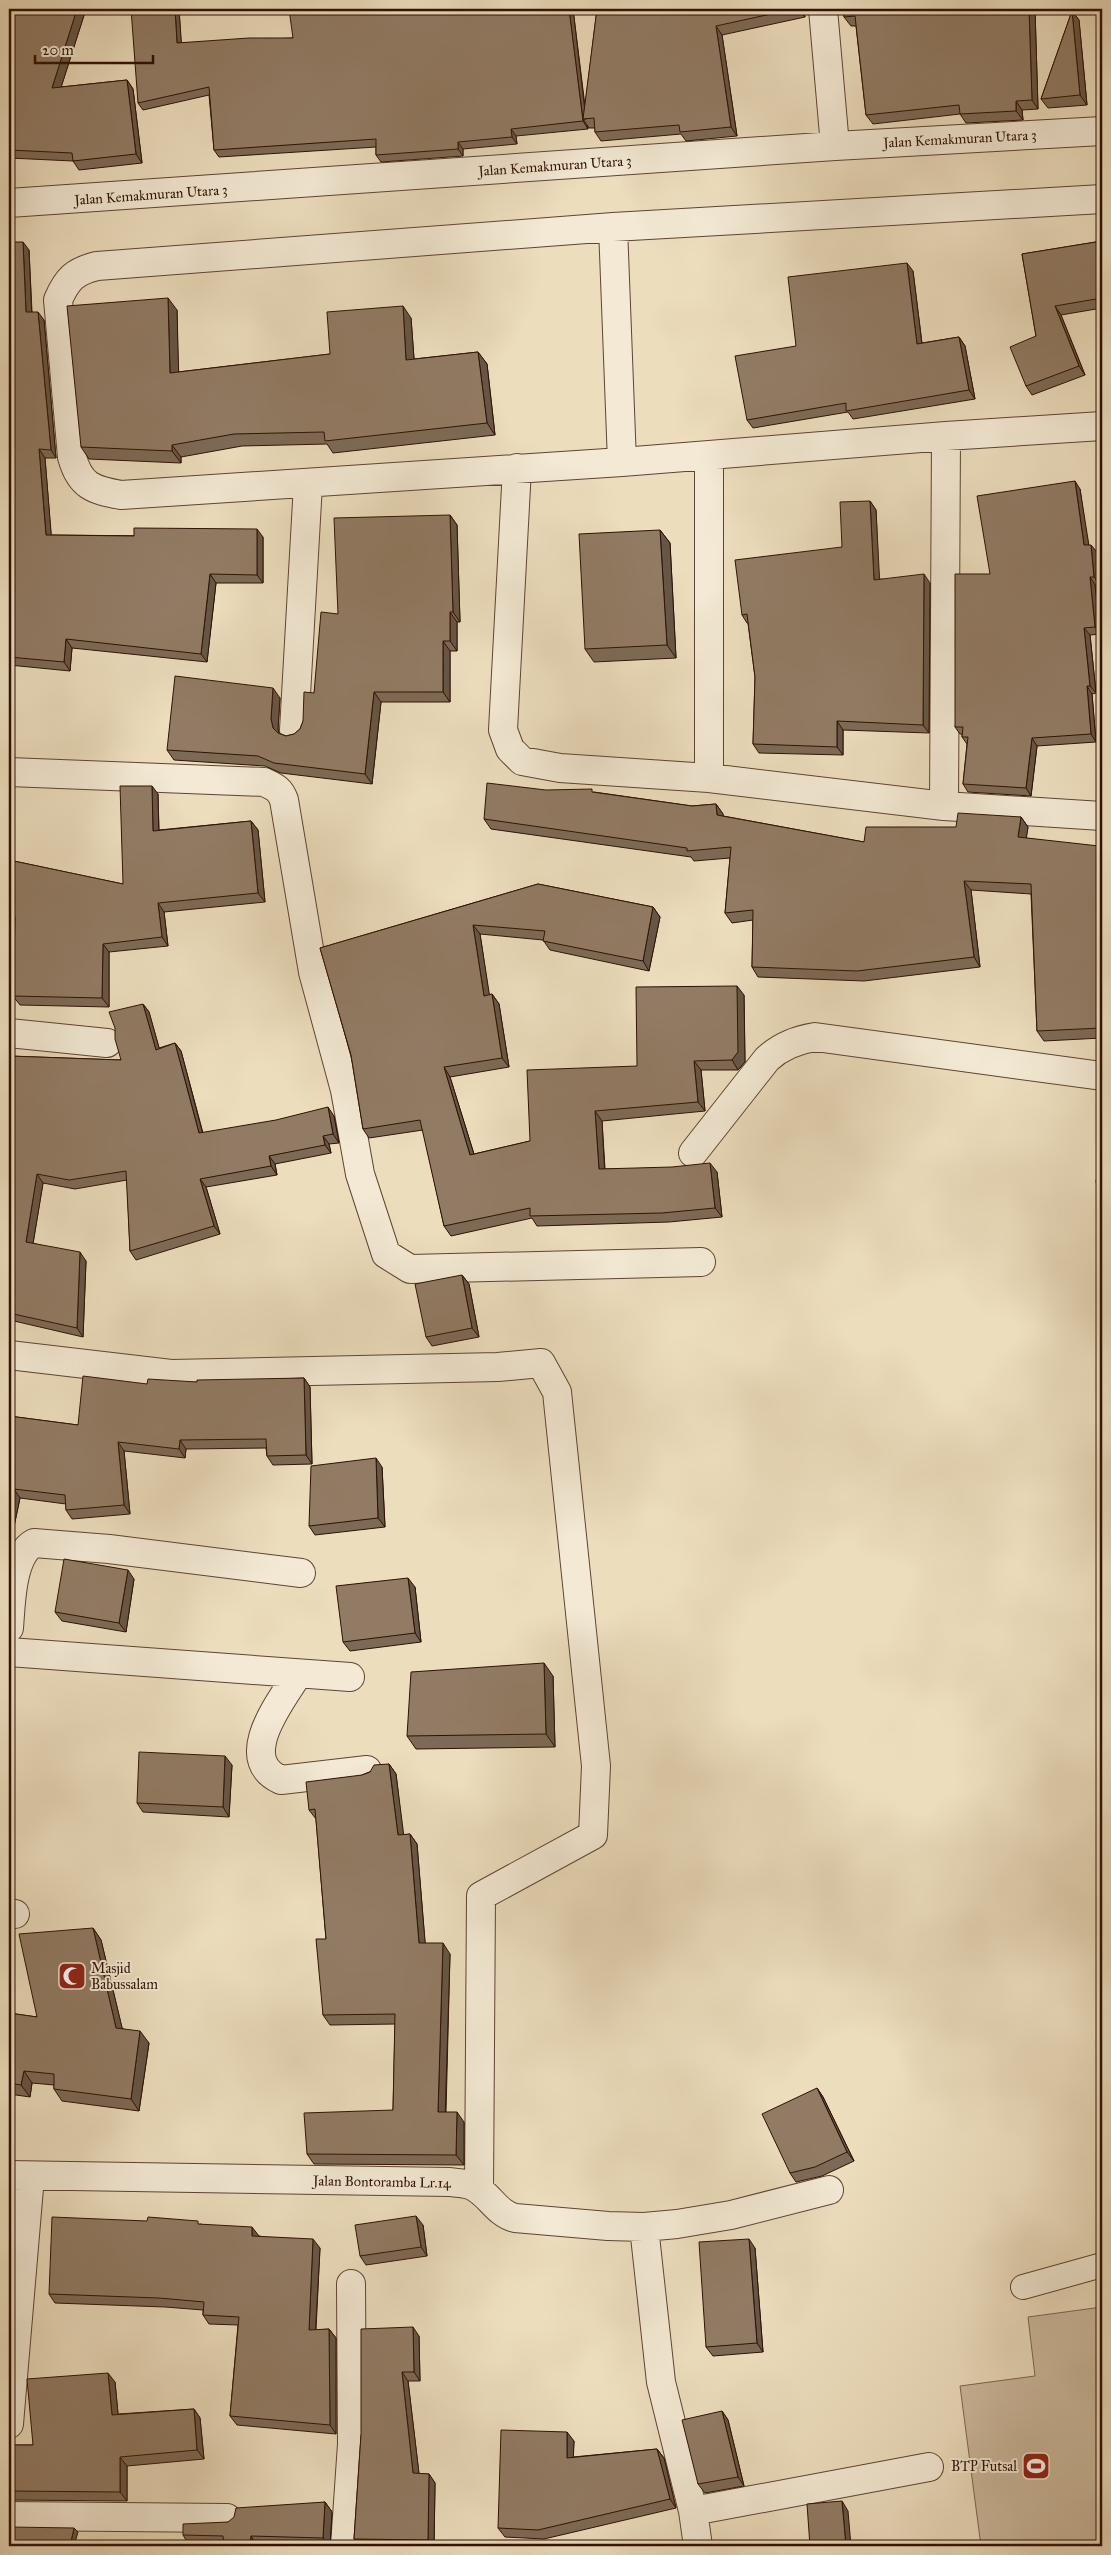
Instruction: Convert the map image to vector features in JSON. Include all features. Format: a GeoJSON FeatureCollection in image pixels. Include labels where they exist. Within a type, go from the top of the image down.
{"type":"FeatureCollection","features":[{"type":"Feature","properties":{"kind":"street"},"geometry":{"type":"LineString","coordinates":[[823,9],[835,146]]}},
{"type":"Feature","properties":{"kind":"street","name":"Jalan Kemakmuran Utara 3"},"geometry":{"type":"LineString","coordinates":[[9,203],[835,146],[1102,131]]}},
{"type":"Feature","properties":{"kind":"street"},"geometry":{"type":"LineString","coordinates":[[1102,199],[613,227],[97,266],[78,272],[67,281],[58,300],[72,457],[79,477],[88,485],[95,489],[121,495],[622,462],[946,436],[1102,426]]}},
{"type":"Feature","properties":{"kind":"street"},"geometry":{"type":"LineString","coordinates":[[613,227],[622,462]]}},
{"type":"Feature","properties":{"kind":"street"},"geometry":{"type":"LineString","coordinates":[[944,806],[946,436]]}},
{"type":"Feature","properties":{"kind":"street"},"geometry":{"type":"LineString","coordinates":[[709,455],[710,778]]}},
{"type":"Feature","properties":{"kind":"street"},"geometry":{"type":"LineString","coordinates":[[517,468],[503,730],[510,749],[522,761],[560,768],[710,778],[944,806],[1102,816]]}},
{"type":"Feature","properties":{"kind":"street"},"geometry":{"type":"LineString","coordinates":[[294,730],[308,484]]}},
{"type":"Feature","properties":{"kind":"street"},"geometry":{"type":"LineString","coordinates":[[9,772],[264,782],[281,792],[284,800],[313,972],[345,1090],[360,1174],[386,1254],[410,1269],[701,1262]]}},
{"type":"Feature","properties":{"kind":"street"},"geometry":{"type":"LineString","coordinates":[[9,1033],[107,1043]]}},
{"type":"Feature","properties":{"kind":"street"},"geometry":{"type":"LineString","coordinates":[[693,1153],[767,1059],[782,1047],[803,1039],[815,1037],[1102,1076]]}},
{"type":"Feature","properties":{"kind":"street"},"geometry":{"type":"LineString","coordinates":[[9,1356],[171,1374],[498,1367],[541,1363],[557,1392],[596,1766],[593,1835],[481,1896],[479,2190]]}},
{"type":"Feature","properties":{"kind":"street"},"geometry":{"type":"LineString","coordinates":[[9,1628],[14,1577],[24,1554],[34,1543],[109,1549],[300,1574]]}},
{"type":"Feature","properties":{"kind":"street"},"geometry":{"type":"LineString","coordinates":[[9,1652],[350,1678]]}},
{"type":"Feature","properties":{"kind":"street"},"geometry":{"type":"LineString","coordinates":[[298,1674],[266,1727],[261,1746],[261,1758],[269,1774],[280,1780],[367,1770]]}},
{"type":"Feature","properties":{"kind":"street"},"geometry":{"type":"LineString","coordinates":[[9,2424],[19,2176]]}},
{"type":"Feature","properties":{"kind":"street","name":"Jalan Bontoramba Lr.14"},"geometry":{"type":"LineString","coordinates":[[19,2176],[450,2182],[470,2185],[479,2190],[497,2209],[516,2218],[644,2227],[717,2218],[829,2190]]}},
{"type":"Feature","properties":{"kind":"street"},"geometry":{"type":"LineString","coordinates":[[644,2227],[661,2382],[693,2511],[698,2546]]}},
{"type":"Feature","properties":{"kind":"street"},"geometry":{"type":"LineString","coordinates":[[345,2546],[352,2444],[351,2284]]}},
{"type":"Feature","properties":{"kind":"street"},"geometry":{"type":"LineString","coordinates":[[693,2511],[929,2467]]}},
{"type":"Feature","properties":{"kind":"street"},"geometry":{"type":"LineString","coordinates":[[9,2516],[227,2518]]}},
{"type":"Feature","properties":{"kind":"lane"},"geometry":{"type":"LineString","coordinates":[[1023,2288],[1102,2265]]}},
{"type":"Feature","properties":{"kind":"shaded area","name":"BTP Futsal"},"geometry":{"type":"Polygon","coordinates":[[[1102,2307],[1102,2546],[981,2546],[960,2386],[1035,2376],[1028,2317],[1102,2307]]]}},
{"type":"Feature","properties":{"kind":"building"},"geometry":{"type":"Polygon","coordinates":[[[9,9],[77,9],[52,88],[127,80],[136,154],[73,161],[72,153],[9,150],[9,9]]]}},
{"type":"Feature","properties":{"kind":"building"},"geometry":{"type":"Polygon","coordinates":[[[131,9],[175,9],[177,43],[249,38],[293,38],[289,9],[569,9],[583,121],[511,129],[512,137],[458,142],[458,149],[376,155],[376,139],[214,150],[209,87],[138,103],[131,9]]]}},
{"type":"Feature","properties":{"kind":"building"},"geometry":{"type":"Polygon","coordinates":[[[597,9],[794,9],[716,26],[731,127],[680,132],[679,125],[595,132],[594,118],[583,119],[597,9]]]}},
{"type":"Feature","properties":{"kind":"building"},"geometry":{"type":"Polygon","coordinates":[[[844,9],[1029,9],[1032,100],[1016,101],[1016,111],[960,114],[959,105],[866,115],[855,16],[844,17],[844,9]]]}},
{"type":"Feature","properties":{"kind":"building"},"geometry":{"type":"Polygon","coordinates":[[[1072,11],[1080,95],[1041,99],[1072,11]]]}},
{"type":"Feature","properties":{"kind":"building"},"geometry":{"type":"Polygon","coordinates":[[[1102,241],[1102,298],[1055,306],[1079,366],[1026,386],[1010,347],[1036,336],[1022,254],[1102,241]]]}},
{"type":"Feature","properties":{"kind":"building"},"geometry":{"type":"Polygon","coordinates":[[[9,242],[23,242],[26,312],[38,312],[51,450],[39,449],[46,535],[134,536],[134,528],[257,529],[257,575],[210,574],[201,654],[66,639],[64,662],[9,657],[9,242]]]}},
{"type":"Feature","properties":{"kind":"building"},"geometry":{"type":"Polygon","coordinates":[[[907,263],[917,344],[959,337],[969,390],[846,411],[846,403],[747,420],[735,356],[796,346],[788,277],[907,263]]]}},
{"type":"Feature","properties":{"kind":"building"},"geometry":{"type":"Polygon","coordinates":[[[168,298],[170,373],[330,354],[327,312],[403,306],[406,360],[478,352],[487,423],[325,441],[324,432],[234,434],[172,445],[172,451],[81,447],[67,306],[168,298]]]}},
{"type":"Feature","properties":{"kind":"building"},"geometry":{"type":"Polygon","coordinates":[[[1075,481],[1084,545],[1091,545],[1094,577],[1090,577],[1095,627],[1084,628],[1090,686],[1087,686],[1091,734],[1032,738],[1026,788],[963,784],[968,737],[962,737],[963,727],[955,727],[955,574],[990,574],[977,496],[1075,481]]]}},
{"type":"Feature","properties":{"kind":"building"},"geometry":{"type":"Polygon","coordinates":[[[870,501],[874,580],[924,574],[923,725],[837,721],[837,747],[753,744],[755,677],[747,614],[742,615],[735,560],[842,547],[840,502],[870,501]]]}},
{"type":"Feature","properties":{"kind":"building"},"geometry":{"type":"Polygon","coordinates":[[[450,515],[453,612],[450,612],[450,641],[443,641],[443,692],[374,692],[365,774],[274,763],[258,756],[167,750],[175,676],[273,688],[271,719],[273,728],[278,733],[286,736],[294,734],[300,729],[303,721],[304,692],[314,693],[321,612],[338,614],[334,518],[450,515]]]}},
{"type":"Feature","properties":{"kind":"building"},"geometry":{"type":"Polygon","coordinates":[[[660,530],[667,645],[585,649],[579,534],[660,530]]]}},
{"type":"Feature","properties":{"kind":"building"},"geometry":{"type":"Polygon","coordinates":[[[487,783],[546,790],[592,789],[592,792],[692,806],[716,804],[717,815],[864,842],[866,827],[956,827],[958,813],[1021,817],[1018,837],[1099,846],[1102,888],[1102,1028],[1037,1031],[1031,884],[964,881],[974,957],[857,971],[752,967],[753,910],[725,913],[731,847],[687,851],[687,848],[484,819],[487,783]]]}},
{"type":"Feature","properties":{"kind":"building"},"geometry":{"type":"Polygon","coordinates":[[[120,786],[152,786],[153,831],[251,821],[258,893],[158,903],[162,937],[103,944],[102,998],[13,996],[15,917],[9,916],[9,860],[123,884],[120,786]]]}},
{"type":"Feature","properties":{"kind":"building"},"geometry":{"type":"Polygon","coordinates":[[[538,884],[653,907],[643,961],[543,941],[545,931],[473,925],[484,996],[492,994],[502,1058],[444,1067],[470,1155],[530,1141],[527,1070],[637,1066],[636,987],[737,986],[738,1052],[732,1060],[694,1061],[698,1102],[595,1111],[599,1169],[672,1167],[710,1163],[715,1208],[662,1213],[530,1216],[530,1208],[444,1226],[420,1120],[363,1129],[351,1055],[320,948],[538,884]]]}},
{"type":"Feature","properties":{"kind":"building"},"geometry":{"type":"Polygon","coordinates":[[[143,1004],[156,1050],[175,1043],[199,1133],[276,1120],[328,1107],[333,1134],[323,1136],[325,1145],[269,1156],[271,1166],[200,1179],[214,1226],[130,1251],[126,1171],[69,1180],[37,1174],[26,1242],[80,1252],[77,1328],[9,1313],[9,1056],[121,1060],[115,1039],[115,1028],[109,1012],[143,1004]]]}},
{"type":"Feature","properties":{"kind":"building"},"geometry":{"type":"Polygon","coordinates":[[[1102,1179],[1102,1231],[1096,1180],[1102,1179]]]}},
{"type":"Feature","properties":{"kind":"building"},"geometry":{"type":"Polygon","coordinates":[[[462,1275],[472,1328],[426,1337],[415,1284],[462,1275]]]}},
{"type":"Feature","properties":{"kind":"building"},"geometry":{"type":"Polygon","coordinates":[[[83,1376],[147,1384],[148,1379],[197,1382],[197,1380],[304,1378],[306,1455],[267,1456],[266,1439],[180,1440],[179,1449],[118,1442],[124,1505],[66,1510],[65,1495],[14,1489],[9,1513],[9,1416],[78,1425],[83,1376]]]}},
{"type":"Feature","properties":{"kind":"building"},"geometry":{"type":"Polygon","coordinates":[[[376,1458],[378,1518],[309,1526],[311,1466],[376,1458]]]}},
{"type":"Feature","properties":{"kind":"building"},"geometry":{"type":"Polygon","coordinates":[[[64,1559],[128,1570],[119,1623],[55,1612],[64,1559]]]}},
{"type":"Feature","properties":{"kind":"building"},"geometry":{"type":"Polygon","coordinates":[[[408,1578],[415,1633],[343,1642],[336,1586],[408,1578]]]}},
{"type":"Feature","properties":{"kind":"building"},"geometry":{"type":"Polygon","coordinates":[[[544,1663],[546,1734],[407,1736],[411,1672],[544,1663]]]}},
{"type":"Feature","properties":{"kind":"building"},"geometry":{"type":"Polygon","coordinates":[[[139,1752],[225,1756],[223,1807],[137,1803],[139,1752]]]}},
{"type":"Feature","properties":{"kind":"building"},"geometry":{"type":"Polygon","coordinates":[[[389,1764],[398,1835],[410,1834],[419,1943],[443,1943],[438,2112],[457,2112],[456,2155],[307,2154],[304,2113],[393,2110],[395,2014],[323,2015],[316,1939],[326,1939],[315,1809],[309,1810],[306,1782],[362,1775],[370,1772],[374,1765],[389,1764]]]}},
{"type":"Feature","properties":{"kind":"building"},"geometry":{"type":"Polygon","coordinates":[[[93,1928],[116,2028],[140,2031],[131,2099],[54,2089],[54,2074],[24,2071],[21,2085],[9,2083],[9,2013],[37,2017],[19,1934],[93,1928]]]}},
{"type":"Feature","properties":{"kind":"building"},"geometry":{"type":"Polygon","coordinates":[[[817,2088],[847,2152],[815,2167],[790,2173],[762,2114],[817,2088]]]}},
{"type":"Feature","properties":{"kind":"building"},"geometry":{"type":"Polygon","coordinates":[[[416,2216],[421,2247],[360,2256],[355,2225],[416,2216]]]}},
{"type":"Feature","properties":{"kind":"building"},"geometry":{"type":"Polygon","coordinates":[[[52,2217],[147,2221],[148,2217],[198,2221],[198,2224],[252,2227],[252,2236],[313,2239],[309,2330],[329,2329],[330,2425],[230,2416],[239,2317],[203,2315],[204,2302],[159,2298],[49,2294],[52,2217]]]}},
{"type":"Feature","properties":{"kind":"building"},"geometry":{"type":"Polygon","coordinates":[[[749,2239],[757,2343],[706,2347],[699,2242],[749,2239]]]}},
{"type":"Feature","properties":{"kind":"building"},"geometry":{"type":"Polygon","coordinates":[[[413,2327],[414,2372],[402,2372],[413,2473],[429,2474],[428,2540],[354,2539],[361,2435],[361,2329],[413,2327]]]}},
{"type":"Feature","properties":{"kind":"building"},"geometry":{"type":"Polygon","coordinates":[[[108,2373],[112,2415],[194,2409],[197,2450],[120,2457],[120,2492],[9,2491],[9,2445],[33,2445],[27,2379],[108,2373]]]}},
{"type":"Feature","properties":{"kind":"building"},"geometry":{"type":"Polygon","coordinates":[[[722,2411],[738,2477],[698,2484],[682,2420],[722,2411]]]}},
{"type":"Feature","properties":{"kind":"building"},"geometry":{"type":"Polygon","coordinates":[[[501,2430],[567,2432],[567,2458],[657,2449],[670,2499],[538,2530],[498,2528],[501,2430]]]}},
{"type":"Feature","properties":{"kind":"building"},"geometry":{"type":"Polygon","coordinates":[[[842,2501],[846,2546],[810,2546],[807,2504],[842,2501]]]}},
{"type":"Feature","properties":{"kind":"building"},"geometry":{"type":"Polygon","coordinates":[[[325,2502],[323,2538],[251,2536],[250,2546],[224,2546],[223,2536],[183,2535],[183,2524],[228,2522],[234,2517],[236,2508],[325,2502]]]}},
{"type":"Feature","properties":{"kind":"building"},"geometry":{"type":"Polygon","coordinates":[[[9,2527],[74,2528],[70,2546],[9,2546],[9,2527]]]}},
{"type":"Feature","properties":{"kind":"place","name":"Masjid Babussalam"},"geometry":{"type":"Point","coordinates":[72,1976]}},
{"type":"Feature","properties":{"kind":"place","name":"BTP Futsal"},"geometry":{"type":"Point","coordinates":[1036,2466]}}]}
